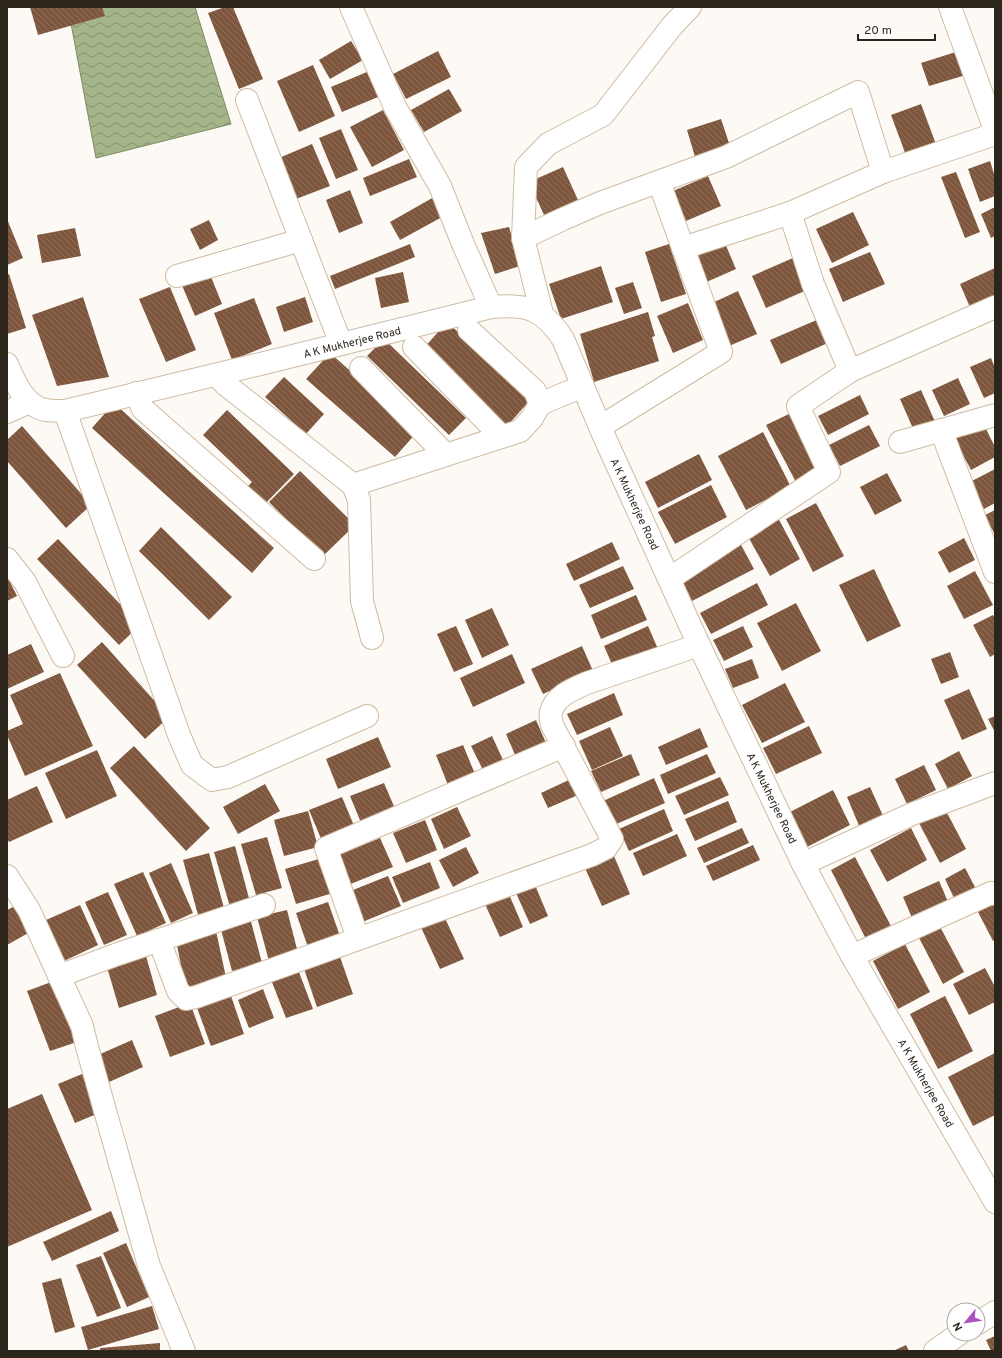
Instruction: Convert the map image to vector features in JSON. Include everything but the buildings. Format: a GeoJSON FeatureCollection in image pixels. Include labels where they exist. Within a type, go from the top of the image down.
{"type":"FeatureCollection","features":[{"type":"Feature","properties":{"kind":"street"},"geometry":{"type":"LineString","coordinates":[[351,7],[395,107],[440,186],[463,244],[491,307]]}},
{"type":"Feature","properties":{"kind":"street"},"geometry":{"type":"LineString","coordinates":[[542,314],[523,238],[526,167],[548,144],[603,115],[672,26],[690,7]]}},
{"type":"Feature","properties":{"kind":"street"},"geometry":{"type":"LineString","coordinates":[[950,7],[995,130]]}},
{"type":"Feature","properties":{"kind":"street"},"geometry":{"type":"LineString","coordinates":[[523,238],[578,213],[726,157],[858,92],[883,172]]}},
{"type":"Feature","properties":{"kind":"street"},"geometry":{"type":"LineString","coordinates":[[247,100],[341,344]]}},
{"type":"Feature","properties":{"kind":"street"},"geometry":{"type":"LineString","coordinates":[[683,248],[790,213],[883,172],[995,134]]}},
{"type":"Feature","properties":{"kind":"street"},"geometry":{"type":"LineString","coordinates":[[600,427],[721,352],[659,182]]}},
{"type":"Feature","properties":{"kind":"street"},"geometry":{"type":"LineString","coordinates":[[790,213],[813,284],[850,371]]}},
{"type":"Feature","properties":{"kind":"street"},"geometry":{"type":"LineString","coordinates":[[177,276],[301,240]]}},
{"type":"Feature","properties":{"kind":"street","name":"A K Mukherjee Road"},"geometry":{"type":"LineString","coordinates":[[7,364],[19,390],[29,402],[44,410],[65,411],[491,307],[520,307],[542,314],[556,329],[562,339],[600,427],[699,645],[803,864],[852,956],[995,1202]]}},
{"type":"Feature","properties":{"kind":"street"},"geometry":{"type":"LineString","coordinates":[[669,579],[829,472],[798,406],[850,371],[995,307]]}},
{"type":"Feature","properties":{"kind":"street"},"geometry":{"type":"LineString","coordinates":[[469,330],[535,391],[540,404]]}},
{"type":"Feature","properties":{"kind":"street"},"geometry":{"type":"LineString","coordinates":[[414,347],[502,437]]}},
{"type":"Feature","properties":{"kind":"street"},"geometry":{"type":"LineString","coordinates":[[360,368],[446,455]]}},
{"type":"Feature","properties":{"kind":"street"},"geometry":{"type":"LineString","coordinates":[[216,375],[225,384],[353,485],[359,500],[362,601],[372,638]]}},
{"type":"Feature","properties":{"kind":"street"},"geometry":{"type":"LineString","coordinates":[[353,485],[520,431],[532,418],[540,404],[582,386]]}},
{"type":"Feature","properties":{"kind":"street"},"geometry":{"type":"LineString","coordinates":[[136,394],[143,409],[314,559]]}},
{"type":"Feature","properties":{"kind":"street"},"geometry":{"type":"LineString","coordinates":[[7,412],[29,402]]}},
{"type":"Feature","properties":{"kind":"street"},"geometry":{"type":"LineString","coordinates":[[65,411],[179,735],[192,765],[212,780],[228,777],[367,716]]}},
{"type":"Feature","properties":{"kind":"street"},"geometry":{"type":"LineString","coordinates":[[900,442],[995,415]]}},
{"type":"Feature","properties":{"kind":"street"},"geometry":{"type":"LineString","coordinates":[[941,430],[995,572]]}},
{"type":"Feature","properties":{"kind":"street"},"geometry":{"type":"LineString","coordinates":[[7,559],[25,582],[63,656]]}},
{"type":"Feature","properties":{"kind":"street"},"geometry":{"type":"LineString","coordinates":[[159,940],[178,991],[186,999],[196,997],[592,855],[606,848],[612,839],[552,725],[550,714],[555,702],[570,691],[587,683],[699,645]]}},
{"type":"Feature","properties":{"kind":"street"},"geometry":{"type":"LineString","coordinates":[[358,938],[326,848],[564,746]]}},
{"type":"Feature","properties":{"kind":"street"},"geometry":{"type":"LineString","coordinates":[[803,864],[912,814],[995,783]]}},
{"type":"Feature","properties":{"kind":"street"},"geometry":{"type":"LineString","coordinates":[[7,876],[29,910],[82,1026],[149,1266],[184,1351]]}},
{"type":"Feature","properties":{"kind":"street"},"geometry":{"type":"LineString","coordinates":[[852,956],[991,893],[995,894]]}},
{"type":"Feature","properties":{"kind":"street"},"geometry":{"type":"LineString","coordinates":[[59,976],[159,940],[264,905]]}},
{"type":"Feature","properties":{"kind":"street"},"geometry":{"type":"LineString","coordinates":[[986,1318],[995,1312]]}},
{"type":"Feature","properties":{"kind":"street"},"geometry":{"type":"LineString","coordinates":[[936,1351],[948,1342]]}},
{"type":"Feature","properties":{"kind":"water"},"geometry":{"type":"Polygon","coordinates":[[[88,7],[195,7],[231,124],[96,158],[70,18],[88,7]]]}}]}
